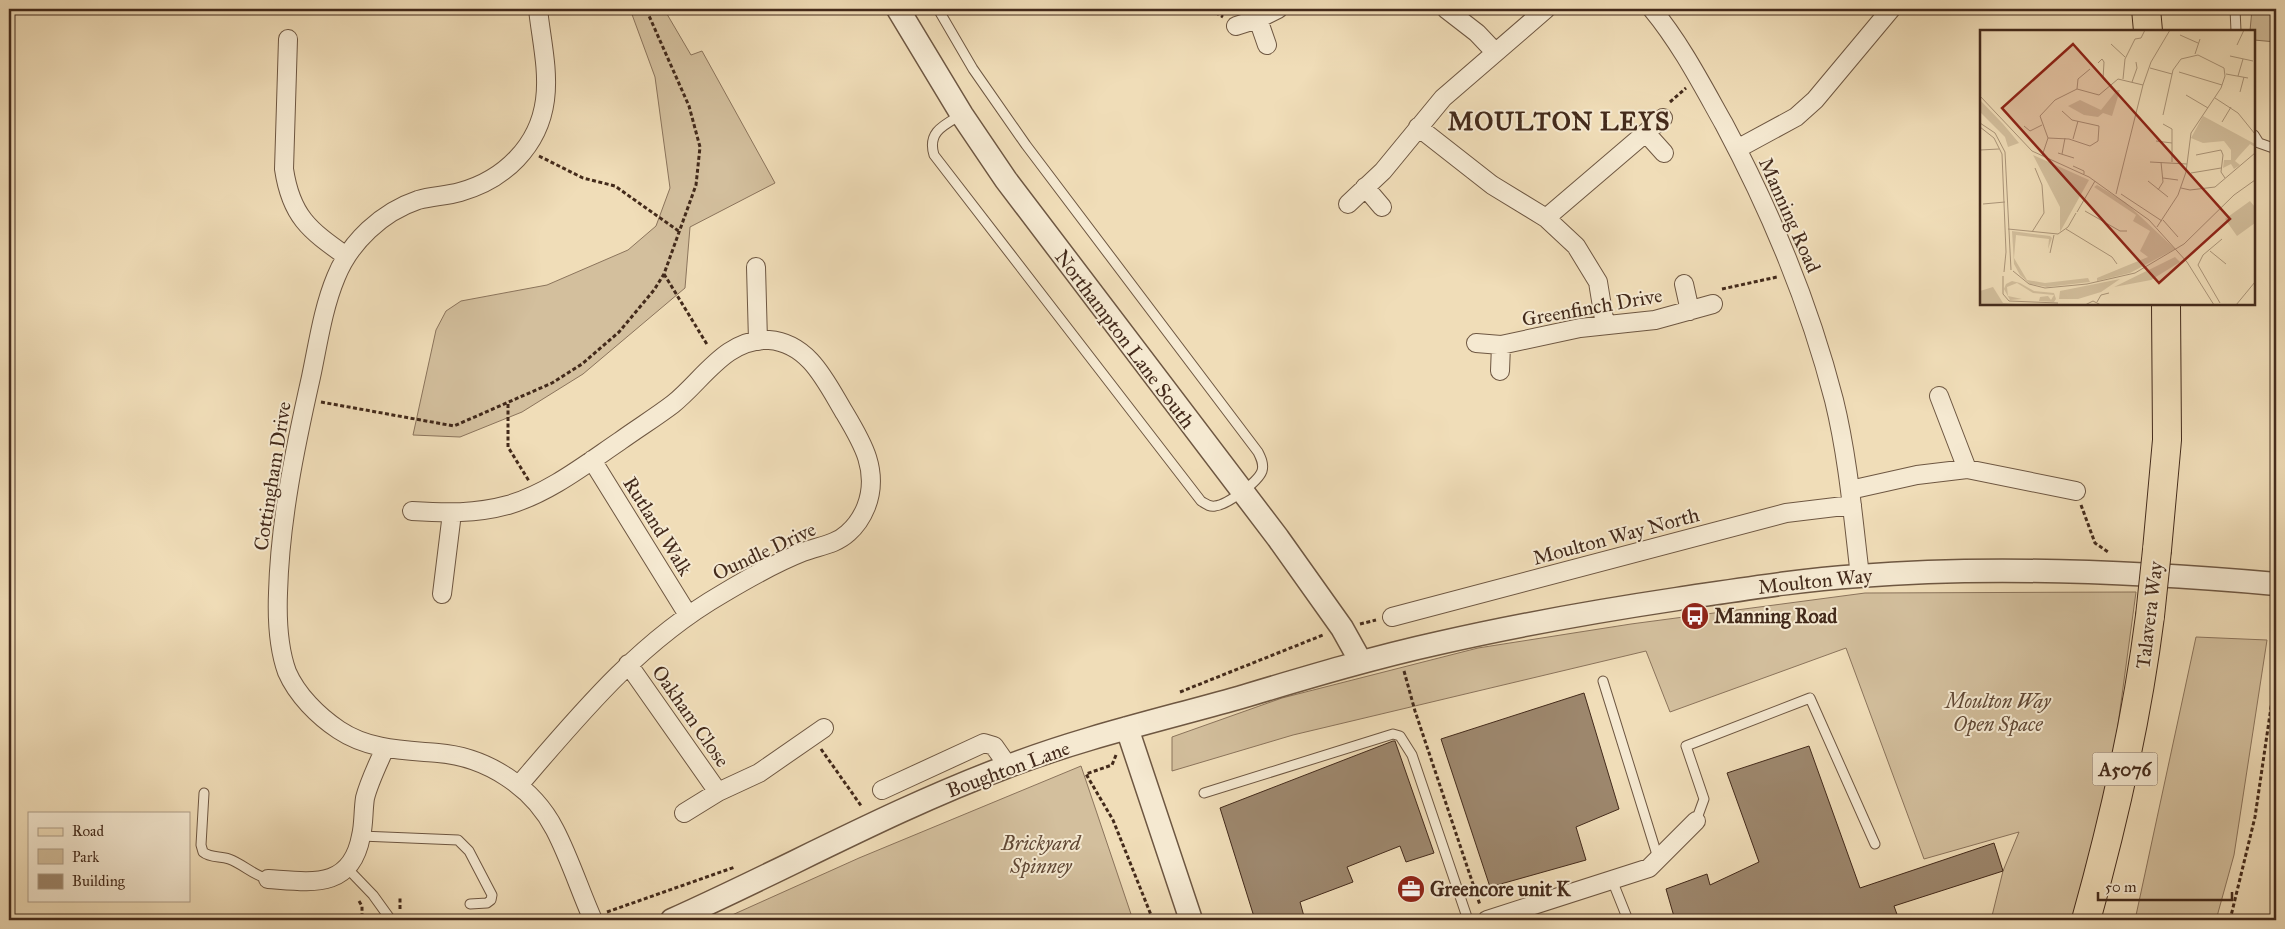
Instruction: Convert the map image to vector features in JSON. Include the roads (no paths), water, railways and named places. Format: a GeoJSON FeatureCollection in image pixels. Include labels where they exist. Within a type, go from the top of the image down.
{"type":"FeatureCollection","features":[{"type":"Feature","properties":{"kind":"main road"},"geometry":{"type":"LineString","coordinates":[[2146,9],[2148,30]]}},
{"type":"Feature","properties":{"kind":"main road","name":"Talavera Way"},"geometry":{"type":"LineString","coordinates":[[2086,920],[2124,773],[2144,663],[2167,440],[2166,305]]}},
{"type":"Feature","properties":{"kind":"street","name":"Cottingham Drive"},"geometry":{"type":"LineString","coordinates":[[538,9],[546,69],[545,102],[540,119],[526,149],[512,165],[478,187],[419,200],[400,208],[379,221],[361,237],[346,256],[330,291],[287,491],[278,571],[278,615],[281,648],[288,673],[303,697],[321,717],[349,736],[365,744],[384,748],[456,755],[480,762],[500,772],[518,785],[542,810],[555,830],[592,919]]}},
{"type":"Feature","properties":{"kind":"street","name":"Northampton Lane South"},"geometry":{"type":"LineString","coordinates":[[898,9],[962,115],[1056,248],[1242,491],[1342,628],[1361,662]]}},
{"type":"Feature","properties":{"kind":"street"},"geometry":{"type":"LineString","coordinates":[[1236,26],[1258,19],[1278,9]]}},
{"type":"Feature","properties":{"kind":"street"},"geometry":{"type":"LineString","coordinates":[[1446,9],[1477,33],[1495,52]]}},
{"type":"Feature","properties":{"kind":"street"},"geometry":{"type":"LineString","coordinates":[[1348,204],[1383,171],[1443,98],[1546,9]]}},
{"type":"Feature","properties":{"kind":"street","name":"Manning Road"},"geometry":{"type":"LineString","coordinates":[[1652,9],[1698,77],[1737,149],[1770,215],[1794,273],[1815,333],[1834,402],[1851,497],[1860,576]]}},
{"type":"Feature","properties":{"kind":"street"},"geometry":{"type":"LineString","coordinates":[[1737,149],[1796,117],[1809,106],[1891,9]]}},
{"type":"Feature","properties":{"kind":"street"},"geometry":{"type":"LineString","coordinates":[[1258,19],[1267,45]]}},
{"type":"Feature","properties":{"kind":"street"},"geometry":{"type":"LineString","coordinates":[[288,38],[284,169],[287,190],[295,208],[316,236],[346,256]]}},
{"type":"Feature","properties":{"kind":"street"},"geometry":{"type":"LineString","coordinates":[[1546,218],[1663,118]]}},
{"type":"Feature","properties":{"kind":"street"},"geometry":{"type":"LineString","coordinates":[[1418,127],[1492,185],[1546,218],[1576,246],[1598,282],[1605,325]]}},
{"type":"Feature","properties":{"kind":"street"},"geometry":{"type":"LineString","coordinates":[[1646,133],[1664,153]]}},
{"type":"Feature","properties":{"kind":"street"},"geometry":{"type":"LineString","coordinates":[[1365,187],[1382,208]]}},
{"type":"Feature","properties":{"kind":"street"},"geometry":{"type":"LineString","coordinates":[[756,267],[758,341]]}},
{"type":"Feature","properties":{"kind":"street","name":"Greenfinch Drive"},"geometry":{"type":"LineString","coordinates":[[1684,284],[1690,310]]}},
{"type":"Feature","properties":{"kind":"street","name":"Greenfinch Drive"},"geometry":{"type":"LineString","coordinates":[[1476,343],[1501,345],[1605,325],[1655,320],[1713,304]]}},
{"type":"Feature","properties":{"kind":"street","name":"Oundle Drive"},"geometry":{"type":"LineString","coordinates":[[412,511],[452,513],[509,504],[537,494],[592,460],[675,403],[718,362],[737,347],[758,341],[771,340],[788,345],[812,361],[863,444],[870,464],[870,497],[859,521],[846,534],[829,544],[804,552],[770,568],[688,615],[628,664],[579,715],[518,785]]}},
{"type":"Feature","properties":{"kind":"street","name":"Greenfinch Drive"},"geometry":{"type":"LineString","coordinates":[[1500,371],[1501,345]]}},
{"type":"Feature","properties":{"kind":"street"},"geometry":{"type":"LineString","coordinates":[[1940,396],[1967,468]]}},
{"type":"Feature","properties":{"kind":"street","name":"Rutland Walk"},"geometry":{"type":"LineString","coordinates":[[592,460],[688,615]]}},
{"type":"Feature","properties":{"kind":"street","name":"Moulton Way North"},"geometry":{"type":"LineString","coordinates":[[1392,617],[1851,497],[1917,475],[1967,468],[2076,491]]}},
{"type":"Feature","properties":{"kind":"street"},"geometry":{"type":"LineString","coordinates":[[442,594],[452,513]]}},
{"type":"Feature","properties":{"kind":"street","name":"Moulton Way"},"geometry":{"type":"LineString","coordinates":[[1361,662],[1400,652],[1598,611],[1764,585],[1860,576],[1940,572],[2134,575],[2276,584]]}},
{"type":"Feature","properties":{"kind":"street","name":"Boughton Lane"},"geometry":{"type":"LineString","coordinates":[[672,920],[931,798],[1008,766],[1127,728],[1361,662]]}},
{"type":"Feature","properties":{"kind":"street","name":"Oakham Close"},"geometry":{"type":"LineString","coordinates":[[628,664],[718,792]]}},
{"type":"Feature","properties":{"kind":"street"},"geometry":{"type":"LineString","coordinates":[[1127,728],[1191,920]]}},
{"type":"Feature","properties":{"kind":"street","name":"Oakham Close"},"geometry":{"type":"LineString","coordinates":[[684,813],[718,792],[759,773],[818,732]]}},
{"type":"Feature","properties":{"kind":"street"},"geometry":{"type":"LineString","coordinates":[[882,790],[984,742],[994,746],[1008,766]]}},
{"type":"Feature","properties":{"kind":"street"},"geometry":{"type":"LineString","coordinates":[[268,879],[312,882],[327,880],[347,868],[356,855],[362,836],[365,797],[384,748]]}},
{"type":"Feature","properties":{"kind":"street"},"geometry":{"type":"LineString","coordinates":[[1485,916],[1649,868],[1696,821]]}},
{"type":"Feature","properties":{"kind":"lane"},"geometry":{"type":"LineString","coordinates":[[938,9],[973,69],[1026,145],[1258,452],[1262,461],[1262,470],[1258,478],[1225,504],[1208,506],[1201,501],[934,155],[931,146],[936,131],[962,115]]}},
{"type":"Feature","properties":{"kind":"lane"},"geometry":{"type":"LineString","coordinates":[[2234,9],[2236,30]]}},
{"type":"Feature","properties":{"kind":"lane"},"geometry":{"type":"LineString","coordinates":[[2255,138],[2259,144],[2276,149]]}},
{"type":"Feature","properties":{"kind":"lane"},"geometry":{"type":"LineString","coordinates":[[1603,681],[1658,858]]}},
{"type":"Feature","properties":{"kind":"lane"},"geometry":{"type":"LineString","coordinates":[[1696,821],[1704,799],[1686,746],[1810,698],[1874,844]]}},
{"type":"Feature","properties":{"kind":"lane"},"geometry":{"type":"LineString","coordinates":[[1204,793],[1393,734],[1400,736],[1412,755],[1468,920]]}},
{"type":"Feature","properties":{"kind":"lane"},"geometry":{"type":"LineString","coordinates":[[204,793],[201,845],[203,852],[210,856],[228,859],[255,875],[268,879]]}},
{"type":"Feature","properties":{"kind":"lane"},"geometry":{"type":"LineString","coordinates":[[362,836],[458,840],[469,851],[492,895],[492,900],[487,903],[470,904]]}},
{"type":"Feature","properties":{"kind":"lane"},"geometry":{"type":"LineString","coordinates":[[347,868],[372,895],[391,920]]}},
{"type":"Feature","properties":{"kind":"lane"},"geometry":{"type":"LineString","coordinates":[[1612,880],[1628,920]]}},
{"type":"Feature","properties":{"kind":"place","name":"Manning Road"},"geometry":{"type":"Point","coordinates":[1695,616]}},
{"type":"Feature","properties":{"kind":"place","name":"Greencore unit K"},"geometry":{"type":"Point","coordinates":[1411,889]}},
{"type":"Feature","properties":{"kind":"district","name":"MOULTON LEYS"},"geometry":{"type":"Point","coordinates":[1559,121]}},
{"type":"Feature","properties":{"kind":"park label","name":"Moulton Way Open Space"},"geometry":{"type":"Point","coordinates":[1998,712]}},
{"type":"Feature","properties":{"kind":"park label","name":"Brickyard Spinney"},"geometry":{"type":"Point","coordinates":[1041,854]}}]}
